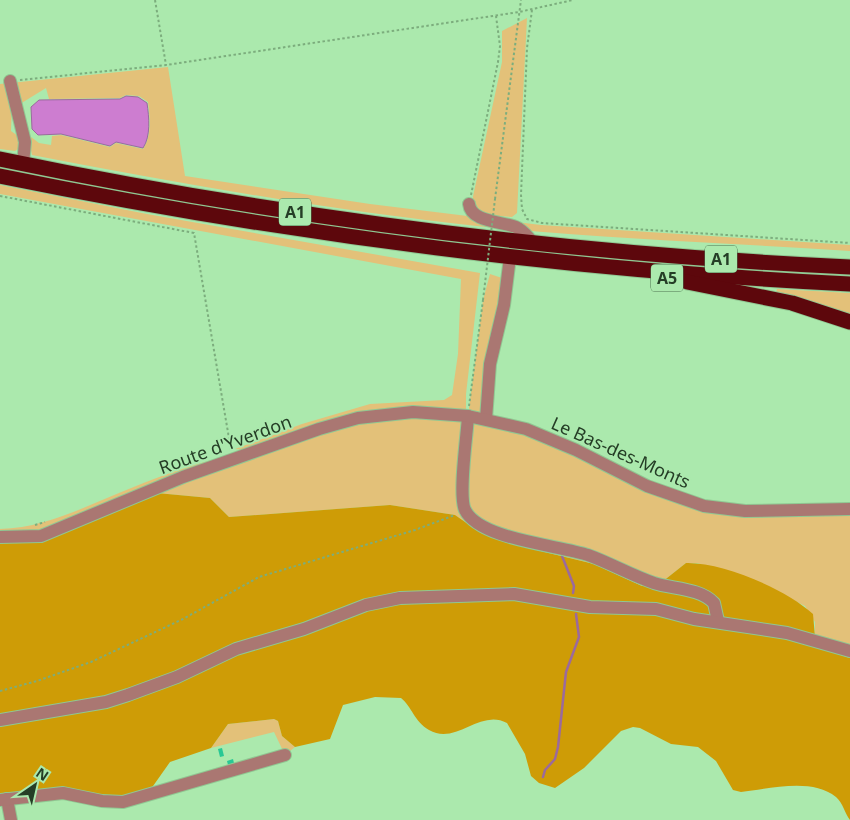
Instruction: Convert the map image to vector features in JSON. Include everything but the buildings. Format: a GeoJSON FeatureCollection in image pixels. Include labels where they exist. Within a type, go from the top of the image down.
{"type":"FeatureCollection","features":[{"type":"Feature","properties":{"kind":"highway","name":"A1"},"geometry":{"type":"LineString","coordinates":[[0,159],[151,188],[295,212],[532,242],[714,259],[850,267]]}},
{"type":"Feature","properties":{"kind":"highway","name":"A1"},"geometry":{"type":"LineString","coordinates":[[0,176],[254,222],[510,257],[850,284]]}},
{"type":"Feature","properties":{"kind":"highway","name":"A5"},"geometry":{"type":"LineString","coordinates":[[607,266],[774,298],[850,322]]}},
{"type":"Feature","properties":{"kind":"street"},"geometry":{"type":"LineString","coordinates":[[10,81],[25,142],[22,164]]}},
{"type":"Feature","properties":{"kind":"street"},"geometry":{"type":"LineString","coordinates":[[469,204],[471,212],[477,216],[516,227],[532,242]]}},
{"type":"Feature","properties":{"kind":"street"},"geometry":{"type":"LineString","coordinates":[[486,419],[490,364],[504,305],[510,257]]}},
{"type":"Feature","properties":{"kind":"street","name":"Route d'Yverdon"},"geometry":{"type":"LineString","coordinates":[[0,536],[41,536],[153,489],[318,429],[358,418],[413,412],[468,416]]}},
{"type":"Feature","properties":{"kind":"street"},"geometry":{"type":"LineString","coordinates":[[468,416],[463,494],[465,510],[475,522],[489,529],[578,552],[652,582],[707,597],[717,608],[718,621]]}},
{"type":"Feature","properties":{"kind":"street","name":"Le Bas-des-Monts"},"geometry":{"type":"LineString","coordinates":[[468,416],[486,419],[541,435],[647,486],[704,506],[745,511],[850,509]]}},
{"type":"Feature","properties":{"kind":"street"},"geometry":{"type":"LineString","coordinates":[[0,720],[106,702],[178,677],[236,649],[304,628],[366,605],[400,598],[520,595],[590,607],[656,609],[694,619],[718,621],[787,634],[850,651]]}},
{"type":"Feature","properties":{"kind":"street"},"geometry":{"type":"LineString","coordinates":[[11,820],[4,799],[63,793],[102,801],[123,802],[285,755]]}},
{"type":"Feature","properties":{"kind":"path"},"geometry":{"type":"LineString","coordinates":[[155,0],[166,65]]}},
{"type":"Feature","properties":{"kind":"path"},"geometry":{"type":"LineString","coordinates":[[468,416],[521,0]]}},
{"type":"Feature","properties":{"kind":"path"},"geometry":{"type":"LineString","coordinates":[[10,81],[166,65],[496,16],[573,0]]}},
{"type":"Feature","properties":{"kind":"path"},"geometry":{"type":"LineString","coordinates":[[532,10],[527,48],[521,195],[522,209],[527,219],[542,223],[850,243]]}},
{"type":"Feature","properties":{"kind":"path"},"geometry":{"type":"LineString","coordinates":[[469,204],[498,62],[500,46],[496,16]]}},
{"type":"Feature","properties":{"kind":"path"},"geometry":{"type":"LineString","coordinates":[[0,196],[194,233],[232,460]]}},
{"type":"Feature","properties":{"kind":"path"},"geometry":{"type":"LineString","coordinates":[[0,691],[37,681],[91,662],[184,618],[259,577],[416,530],[465,510]]}},
{"type":"Feature","properties":{"kind":"shaded area"},"geometry":{"type":"Polygon","coordinates":[[[527,18],[517,213],[512,217],[482,215],[472,201],[502,62],[502,31],[527,18]]]}},
{"type":"Feature","properties":{"kind":"shaded area"},"geometry":{"type":"Polygon","coordinates":[[[168,67],[185,176],[370,204],[541,225],[850,245],[850,251],[577,235],[429,221],[259,196],[32,155],[29,140],[31,137],[39,143],[51,145],[52,136],[61,135],[110,147],[116,143],[143,149],[148,138],[150,126],[148,102],[139,96],[49,99],[46,88],[20,104],[12,103],[11,131],[18,136],[21,147],[15,151],[0,149],[0,84],[168,67]]]}},
{"type":"Feature","properties":{"kind":"shaded area"},"geometry":{"type":"Polygon","coordinates":[[[126,96],[138,97],[147,103],[148,132],[143,148],[116,142],[110,146],[61,134],[38,135],[32,129],[31,107],[39,100],[120,99],[126,96]]]}},
{"type":"Feature","properties":{"kind":"shaded area"},"geometry":{"type":"Polygon","coordinates":[[[0,185],[147,214],[480,273],[466,394],[466,411],[396,409],[244,450],[235,449],[302,424],[370,404],[444,400],[452,395],[458,354],[461,279],[0,194],[0,185]]]}},
{"type":"Feature","properties":{"kind":"shaded area"},"geometry":{"type":"Polygon","coordinates":[[[490,274],[508,280],[486,419],[696,504],[850,509],[850,658],[819,648],[815,637],[815,622],[805,606],[753,580],[697,563],[686,563],[662,582],[642,586],[594,564],[516,545],[481,533],[455,515],[390,505],[229,517],[210,498],[146,492],[358,418],[468,416],[483,300],[490,274]]]}},
{"type":"Feature","properties":{"kind":"shaded area"},"geometry":{"type":"Polygon","coordinates":[[[777,289],[850,293],[850,316],[776,293],[777,289]]]}},
{"type":"Feature","properties":{"kind":"shaded area"},"geometry":{"type":"Polygon","coordinates":[[[224,457],[40,534],[0,535],[0,529],[16,528],[46,521],[171,473],[224,457]]]}},
{"type":"Feature","properties":{"kind":"shaded area"},"geometry":{"type":"Polygon","coordinates":[[[146,492],[210,498],[229,517],[390,505],[455,515],[481,533],[516,545],[594,564],[642,586],[662,582],[686,563],[717,567],[753,579],[787,595],[813,614],[815,637],[819,648],[850,658],[850,820],[836,797],[815,787],[790,786],[741,792],[733,790],[716,761],[698,747],[671,744],[640,728],[633,727],[621,731],[584,768],[555,788],[539,783],[531,776],[525,754],[507,723],[487,720],[449,734],[439,734],[424,726],[401,698],[375,697],[343,705],[330,739],[295,747],[282,736],[278,721],[274,719],[228,724],[211,748],[170,762],[146,796],[123,802],[63,793],[0,799],[0,538],[42,538],[146,492]]]}},
{"type":"Feature","properties":{"kind":"shaded area"},"geometry":{"type":"Polygon","coordinates":[[[274,719],[278,721],[282,736],[295,747],[285,755],[274,732],[211,748],[228,724],[274,719]]]}},
{"type":"Feature","properties":{"kind":"waterway"},"geometry":{"type":"LineString","coordinates":[[562,556],[574,586],[573,593]]}},
{"type":"Feature","properties":{"kind":"waterway"},"geometry":{"type":"LineString","coordinates":[[543,777],[545,770],[555,759],[558,747],[566,672],[579,637],[576,614]]}}]}
